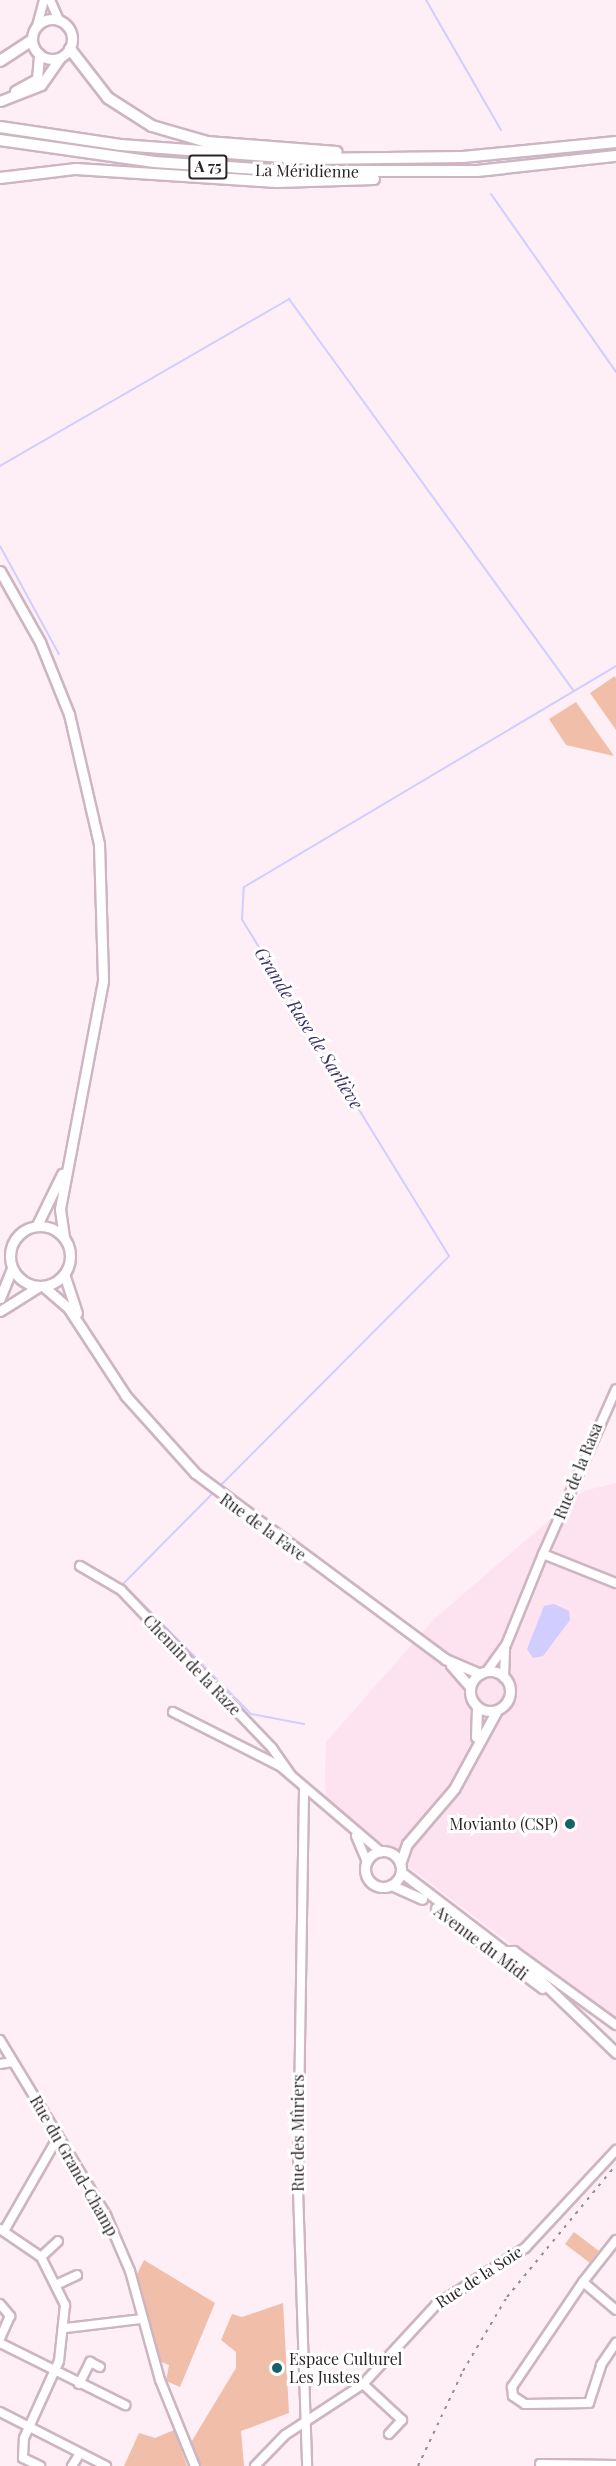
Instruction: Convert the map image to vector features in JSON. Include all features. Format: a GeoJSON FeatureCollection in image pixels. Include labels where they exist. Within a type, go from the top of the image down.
{"type":"FeatureCollection","features":[{"type":"Feature","properties":{"kind":"highway"},"geometry":{"type":"LineString","coordinates":[[0,61],[32,40]]}},
{"type":"Feature","properties":{"kind":"highway"},"geometry":{"type":"LineString","coordinates":[[70,49],[92,80],[125,111],[189,138],[409,159]]}},
{"type":"Feature","properties":{"kind":"highway","name":"La Méridienne"},"geometry":{"type":"LineString","coordinates":[[0,127],[242,157],[409,159],[616,142]]}},
{"type":"Feature","properties":{"kind":"highway","name":"La Méridienne"},"geometry":{"type":"LineString","coordinates":[[0,140],[239,169],[418,173],[616,156]]}},
{"type":"Feature","properties":{"kind":"highway"},"geometry":{"type":"LineString","coordinates":[[0,179],[20,174],[76,169],[277,182],[418,173]]}},
{"type":"Feature","properties":{"kind":"main road"},"geometry":{"type":"LineString","coordinates":[[59,20],[70,31],[70,49],[60,58],[41,85],[0,99],[37,79],[39,54],[32,40],[37,26],[59,20]]}},
{"type":"Feature","properties":{"kind":"main road"},"geometry":{"type":"LineString","coordinates":[[39,54],[60,58]]}},
{"type":"Feature","properties":{"kind":"main road"},"geometry":{"type":"LineString","coordinates":[[0,571],[39,642],[69,714],[99,844],[103,981],[60,1209],[64,1236],[70,1255],[64,1274],[0,1311]]}},
{"type":"Feature","properties":{"kind":"main road"},"geometry":{"type":"LineString","coordinates":[[0,1298],[12,1268],[14,1240],[37,1225],[46,1214],[75,1135]]}},
{"type":"Feature","properties":{"kind":"main road"},"geometry":{"type":"LineString","coordinates":[[37,1225],[64,1236]]}},
{"type":"Feature","properties":{"kind":"main road"},"geometry":{"type":"LineString","coordinates":[[12,1268],[23,1281],[42,1286]]}},
{"type":"Feature","properties":{"kind":"main road","name":"Rue de la Fave"},"geometry":{"type":"LineString","coordinates":[[64,1274],[73,1307],[107,1368]]}},
{"type":"Feature","properties":{"kind":"main road","name":"Rue de la Fave"},"geometry":{"type":"LineString","coordinates":[[42,1286],[69,1309],[107,1368],[169,1447],[222,1498],[445,1659],[470,1687]]}},
{"type":"Feature","properties":{"kind":"main road","name":"Rue de la Fave"},"geometry":{"type":"LineString","coordinates":[[445,1659],[484,1672]]}},
{"type":"Feature","properties":{"kind":"main road"},"geometry":{"type":"LineString","coordinates":[[424,1823],[391,1886],[370,1882],[367,1862],[424,1823],[454,1789],[496,1710],[509,1695],[504,1678],[484,1672],[470,1687],[477,1707],[474,1748]]}},
{"type":"Feature","properties":{"kind":"main road"},"geometry":{"type":"LineString","coordinates":[[477,1707],[496,1710]]}},
{"type":"Feature","properties":{"kind":"main road"},"geometry":{"type":"LineString","coordinates":[[383,1852],[400,1868]]}},
{"type":"Feature","properties":{"kind":"main road","name":"Avenue du Midi"},"geometry":{"type":"LineString","coordinates":[[400,1868],[507,1951],[616,2053]]}},
{"type":"Feature","properties":{"kind":"main road","name":"Avenue du Midi"},"geometry":{"type":"LineString","coordinates":[[391,1886],[405,1888],[457,1924],[568,2008]]}},
{"type":"Feature","properties":{"kind":"street"},"geometry":{"type":"LineString","coordinates":[[37,26],[44,0]]}},
{"type":"Feature","properties":{"kind":"street"},"geometry":{"type":"LineString","coordinates":[[50,0],[59,20]]}},
{"type":"Feature","properties":{"kind":"street","name":"Rue de la Rasa"},"geometry":{"type":"LineString","coordinates":[[543,1554],[616,1389]]}},
{"type":"Feature","properties":{"kind":"street"},"geometry":{"type":"LineString","coordinates":[[484,1672],[506,1645],[543,1554],[616,1583]]}},
{"type":"Feature","properties":{"kind":"street","name":"Chemin de la Raze"},"geometry":{"type":"LineString","coordinates":[[80,1566],[121,1590],[272,1748],[304,1790]]}},
{"type":"Feature","properties":{"kind":"street"},"geometry":{"type":"LineString","coordinates":[[504,1678],[506,1645]]}},
{"type":"Feature","properties":{"kind":"street"},"geometry":{"type":"LineString","coordinates":[[173,1712],[291,1775]]}},
{"type":"Feature","properties":{"kind":"street"},"geometry":{"type":"LineString","coordinates":[[304,1790],[383,1852]]}},
{"type":"Feature","properties":{"kind":"street","name":"Rue des Mûriers"},"geometry":{"type":"LineString","coordinates":[[304,1790],[299,1800],[298,2190],[307,2466]]}},
{"type":"Feature","properties":{"kind":"street"},"geometry":{"type":"LineString","coordinates":[[352,1829],[367,1862]]}},
{"type":"Feature","properties":{"kind":"street"},"geometry":{"type":"LineString","coordinates":[[457,1924],[507,1951],[514,1951],[616,2025]]}},
{"type":"Feature","properties":{"kind":"street","name":"Rue du Grand-Champ"},"geometry":{"type":"LineString","coordinates":[[0,2040],[106,2215],[130,2271],[160,2380],[195,2466]]}},
{"type":"Feature","properties":{"kind":"street"},"geometry":{"type":"LineString","coordinates":[[0,2064],[13,2062]]}},
{"type":"Feature","properties":{"kind":"street"},"geometry":{"type":"LineString","coordinates":[[40,2466],[23,2458],[27,2426],[54,2371],[66,2328],[58,2284],[41,2257],[2,2230],[58,2137]]}},
{"type":"Feature","properties":{"kind":"street","name":"Rue de la Soie"},"geometry":{"type":"LineString","coordinates":[[255,2466],[304,2422],[363,2384],[436,2305],[525,2248],[616,2150]]}},
{"type":"Feature","properties":{"kind":"street"},"geometry":{"type":"LineString","coordinates":[[616,2240],[583,2282],[512,2387],[513,2396],[525,2404],[590,2403],[601,2365],[616,2343]]}},
{"type":"Feature","properties":{"kind":"street"},"geometry":{"type":"LineString","coordinates":[[41,2257],[58,2241]]}},
{"type":"Feature","properties":{"kind":"street"},"geometry":{"type":"LineString","coordinates":[[58,2284],[77,2275]]}},
{"type":"Feature","properties":{"kind":"street"},"geometry":{"type":"LineString","coordinates":[[583,2282],[616,2310]]}},
{"type":"Feature","properties":{"kind":"street"},"geometry":{"type":"LineString","coordinates":[[0,2304],[10,2316],[0,2338]]}},
{"type":"Feature","properties":{"kind":"street"},"geometry":{"type":"LineString","coordinates":[[66,2328],[142,2319]]}},
{"type":"Feature","properties":{"kind":"street"},"geometry":{"type":"LineString","coordinates":[[0,2343],[125,2405]]}},
{"type":"Feature","properties":{"kind":"street"},"geometry":{"type":"LineString","coordinates":[[79,2384],[90,2362],[100,2367]]}},
{"type":"Feature","properties":{"kind":"street"},"geometry":{"type":"LineString","coordinates":[[363,2384],[402,2420],[389,2434]]}},
{"type":"Feature","properties":{"kind":"street"},"geometry":{"type":"LineString","coordinates":[[0,2412],[106,2466]]}},
{"type":"Feature","properties":{"kind":"street"},"geometry":{"type":"LineString","coordinates":[[72,2466],[80,2453]]}},
{"type":"Feature","properties":{"kind":"street"},"geometry":{"type":"LineString","coordinates":[[540,2464],[616,2465]]}},
{"type":"Feature","properties":{"kind":"shaded area"},"geometry":{"type":"Polygon","coordinates":[[[615,676],[616,679],[616,730],[590,693],[615,676]]]}},
{"type":"Feature","properties":{"kind":"shaded area"},"geometry":{"type":"Polygon","coordinates":[[[576,702],[614,756],[566,745],[549,719],[576,702]]]}},
{"type":"Feature","properties":{"kind":"shaded area"},"geometry":{"type":"Polygon","coordinates":[[[616,1483],[616,2023],[358,1829],[326,1797],[325,1775],[326,1742],[434,1619],[583,1491],[616,1483]]]}},
{"type":"Feature","properties":{"kind":"shaded area"},"geometry":{"type":"Polygon","coordinates":[[[554,1604],[569,1611],[570,1620],[543,1656],[533,1658],[527,1649],[544,1606],[554,1604]]]}},
{"type":"Feature","properties":{"kind":"shaded area"},"geometry":{"type":"Polygon","coordinates":[[[574,2232],[599,2251],[590,2263],[565,2244],[574,2232]]]}},
{"type":"Feature","properties":{"kind":"shaded area"},"geometry":{"type":"Polygon","coordinates":[[[144,2260],[215,2303],[180,2387],[166,2381],[169,2365],[159,2361],[153,2342],[136,2276],[144,2260]]]}},
{"type":"Feature","properties":{"kind":"shaded area"},"geometry":{"type":"Polygon","coordinates":[[[283,2303],[289,2413],[241,2431],[244,2466],[199,2466],[190,2444],[236,2368],[236,2352],[221,2340],[232,2314],[242,2317],[283,2303]]]}},
{"type":"Feature","properties":{"kind":"shaded area"},"geometry":{"type":"Polygon","coordinates":[[[174,2430],[187,2466],[124,2466],[139,2433],[155,2438],[174,2430]]]}},
{"type":"Feature","properties":{"kind":"waterway"},"geometry":{"type":"LineString","coordinates":[[426,0],[501,130]]}},
{"type":"Feature","properties":{"kind":"waterway"},"geometry":{"type":"LineString","coordinates":[[491,194],[616,372]]}},
{"type":"Feature","properties":{"kind":"waterway"},"geometry":{"type":"LineString","coordinates":[[0,466],[289,299],[574,691]]}},
{"type":"Feature","properties":{"kind":"waterway"},"geometry":{"type":"LineString","coordinates":[[0,546],[59,654]]}},
{"type":"Feature","properties":{"kind":"waterway","name":"Grande Rase de Sarliève"},"geometry":{"type":"LineString","coordinates":[[219,1487],[449,1256],[242,920],[244,887],[616,666]]}},
{"type":"Feature","properties":{"kind":"waterway","name":"Grande Rase de Sarliève"},"geometry":{"type":"LineString","coordinates":[[211,1495],[123,1584],[251,1714],[304,1724]]}},
{"type":"Feature","properties":{"kind":"railway"},"geometry":{"type":"LineString","coordinates":[[418,2466],[463,2371],[507,2297],[616,2165]]}},
{"type":"Feature","properties":{"kind":"place","name":"Movianto (CSP)"},"geometry":{"type":"Point","coordinates":[570,1824]}},
{"type":"Feature","properties":{"kind":"place","name":"Espace Culturel Les Justes"},"geometry":{"type":"Point","coordinates":[277,2368]}}]}
